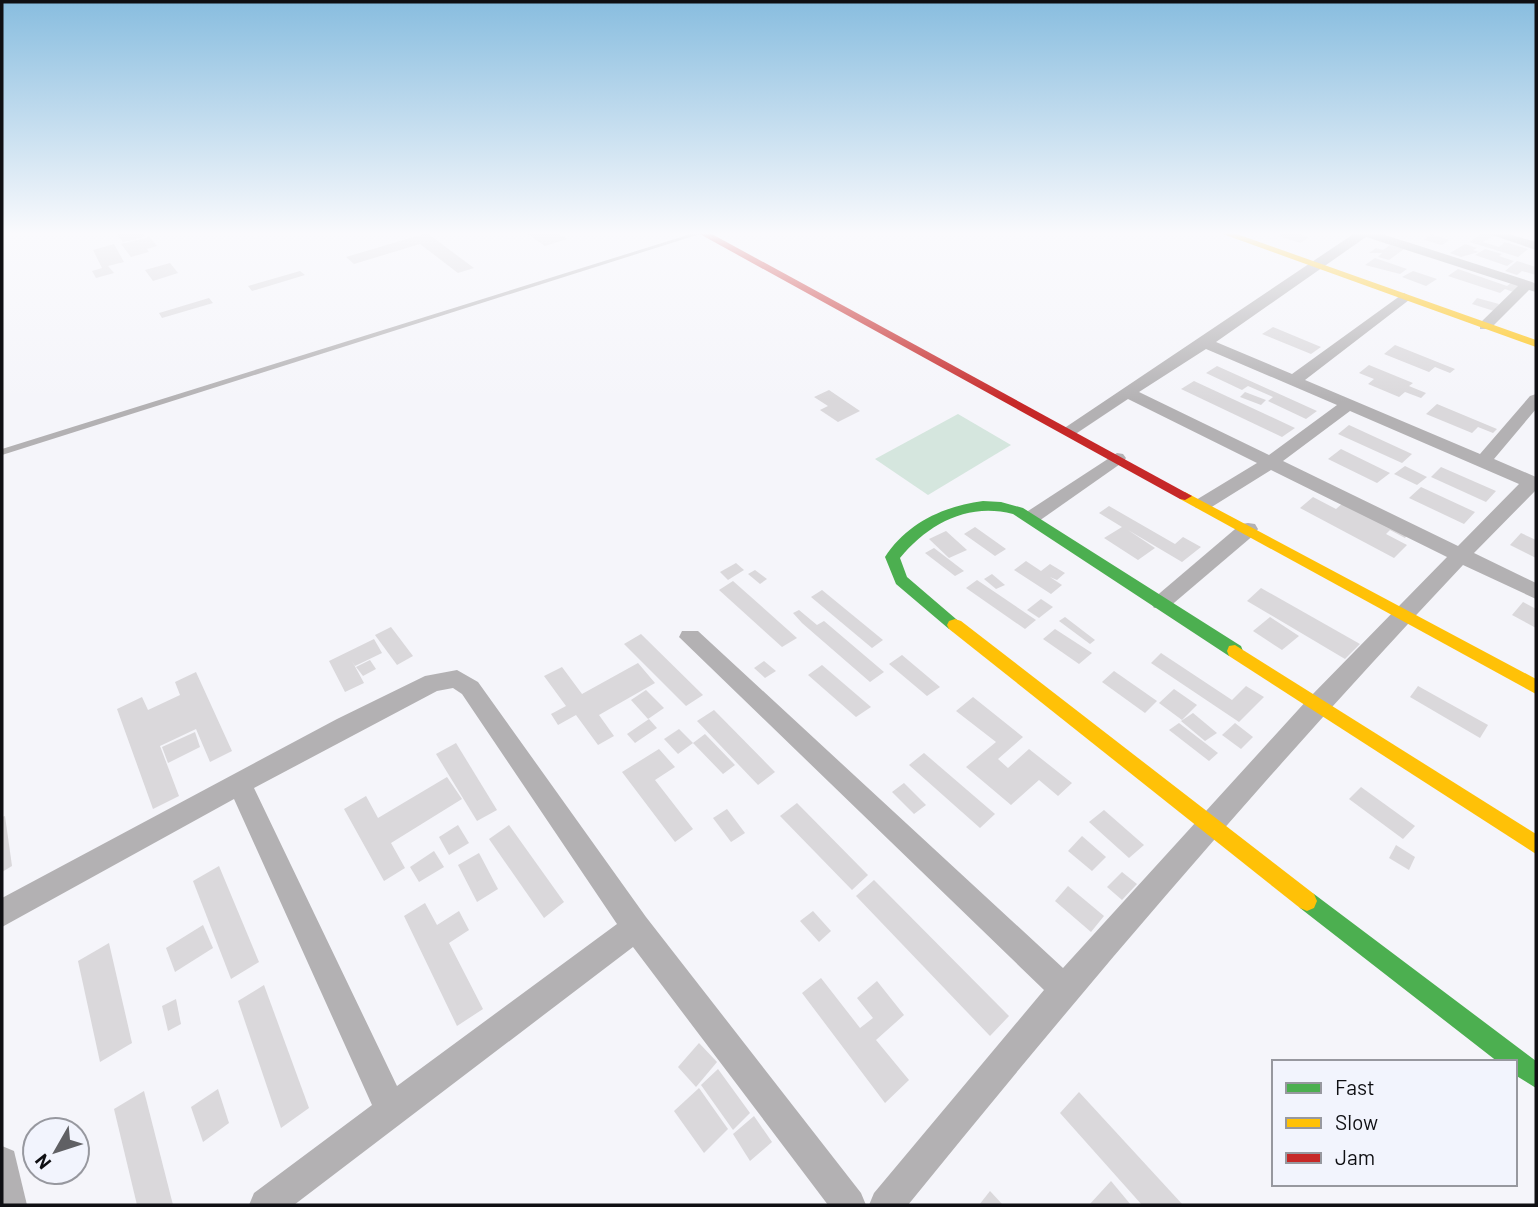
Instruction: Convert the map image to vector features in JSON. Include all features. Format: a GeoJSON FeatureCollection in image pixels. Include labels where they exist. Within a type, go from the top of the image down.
{"type":"FeatureCollection","features":[{"type":"Feature","properties":{"kind":"street"},"geometry":{"type":"LineString","coordinates":[[805,289],[1536,687]]}},
{"type":"Feature","properties":{"kind":"street"},"geometry":{"type":"LineString","coordinates":[[1068,431],[1205,343],[1280,289]]}},
{"type":"Feature","properties":{"kind":"street"},"geometry":{"type":"LineString","coordinates":[[1382,289],[1536,345]]}},
{"type":"Feature","properties":{"kind":"street"},"geometry":{"type":"LineString","coordinates":[[1485,326],[1528,289]]}},
{"type":"Feature","properties":{"kind":"street"},"geometry":{"type":"LineString","coordinates":[[1294,380],[1404,297]]}},
{"type":"Feature","properties":{"kind":"street"},"geometry":{"type":"LineString","coordinates":[[886,1205],[1064,989],[1316,706],[1533,483],[1205,343]]}},
{"type":"Feature","properties":{"kind":"street"},"geometry":{"type":"LineString","coordinates":[[1128,393],[1536,592]]}},
{"type":"Feature","properties":{"kind":"street"},"geometry":{"type":"LineString","coordinates":[[1484,460],[1536,399]]}},
{"type":"Feature","properties":{"kind":"street"},"geometry":{"type":"LineString","coordinates":[[1203,504],[1271,462],[1350,403]]}},
{"type":"Feature","properties":{"kind":"street"},"geometry":{"type":"LineString","coordinates":[[1032,517],[1117,458]]}},
{"type":"Feature","properties":{"kind":"street"},"geometry":{"type":"LineString","coordinates":[[1515,1060],[1210,827],[973,640],[901,580],[892,557],[912,535],[967,506],[999,504],[1032,517],[1316,706],[1536,845]]}},
{"type":"Feature","properties":{"kind":"street"},"geometry":{"type":"LineString","coordinates":[[1161,603],[1248,529]]}},
{"type":"Feature","properties":{"kind":"street"},"geometry":{"type":"LineString","coordinates":[[690,637],[1064,989]]}},
{"type":"Feature","properties":{"kind":"street"},"geometry":{"type":"LineString","coordinates":[[2,913],[239,782],[433,682],[457,680],[470,688],[636,927],[849,1205]]}},
{"type":"Feature","properties":{"kind":"street"},"geometry":{"type":"LineString","coordinates":[[239,782],[391,1109]]}},
{"type":"Feature","properties":{"kind":"street"},"geometry":{"type":"LineString","coordinates":[[266,1205],[636,927]]}},
{"type":"Feature","properties":{"kind":"street"},"geometry":{"type":"LineString","coordinates":[[1517,1061],[1536,1076]]}},
{"type":"Feature","properties":{"kind":"street"},"geometry":{"type":"LineString","coordinates":[[2,1163],[10,1205]]}},
{"type":"Feature","properties":{"kind":"lane"},"geometry":{"type":"LineString","coordinates":[[2,452],[521,289]]}},
{"type":"Feature","properties":{"kind":"shaded area"},"geometry":{"type":"Polygon","coordinates":[[[958,414],[1011,445],[928,495],[875,459],[958,414]]]}},
{"type":"Feature","properties":{"kind":"building"},"geometry":{"type":"Polygon","coordinates":[[[209,298],[213,303],[162,318],[159,313],[209,298]]]}},
{"type":"Feature","properties":{"kind":"building"},"geometry":{"type":"Polygon","coordinates":[[[1477,298],[1499,304],[1494,311],[1472,304],[1477,298]]]}},
{"type":"Feature","properties":{"kind":"building"},"geometry":{"type":"Polygon","coordinates":[[[1273,327],[1321,347],[1311,354],[1262,334],[1273,327]]]}},
{"type":"Feature","properties":{"kind":"building"},"geometry":{"type":"Polygon","coordinates":[[[1395,345],[1455,369],[1450,373],[1435,367],[1429,372],[1384,354],[1395,345]]]}},
{"type":"Feature","properties":{"kind":"building"},"geometry":{"type":"Polygon","coordinates":[[[1369,365],[1413,383],[1409,386],[1426,393],[1421,398],[1405,392],[1399,397],[1368,384],[1374,379],[1359,373],[1369,365]]]}},
{"type":"Feature","properties":{"kind":"building"},"geometry":{"type":"Polygon","coordinates":[[[1217,366],[1317,411],[1306,419],[1268,401],[1273,397],[1248,386],[1242,390],[1206,373],[1217,366]]]}},
{"type":"Feature","properties":{"kind":"building"},"geometry":{"type":"Polygon","coordinates":[[[1194,381],[1295,428],[1282,437],[1181,389],[1194,381]]]}},
{"type":"Feature","properties":{"kind":"building"},"geometry":{"type":"Polygon","coordinates":[[[829,390],[860,411],[838,422],[820,410],[828,406],[814,397],[829,390]]]}},
{"type":"Feature","properties":{"kind":"building"},"geometry":{"type":"Polygon","coordinates":[[[1245,392],[1266,400],[1261,405],[1240,397],[1245,392]]]}},
{"type":"Feature","properties":{"kind":"building"},"geometry":{"type":"Polygon","coordinates":[[[1437,404],[1497,429],[1493,433],[1478,427],[1472,433],[1426,414],[1437,404]]]}},
{"type":"Feature","properties":{"kind":"building"},"geometry":{"type":"Polygon","coordinates":[[[1349,425],[1412,454],[1402,463],[1338,434],[1349,425]]]}},
{"type":"Feature","properties":{"kind":"building"},"geometry":{"type":"Polygon","coordinates":[[[1341,449],[1390,473],[1377,483],[1328,459],[1341,449]]]}},
{"type":"Feature","properties":{"kind":"building"},"geometry":{"type":"Polygon","coordinates":[[[1405,466],[1427,477],[1417,485],[1394,474],[1405,466]]]}},
{"type":"Feature","properties":{"kind":"building"},"geometry":{"type":"Polygon","coordinates":[[[1441,467],[1496,491],[1486,502],[1431,477],[1441,467]]]}},
{"type":"Feature","properties":{"kind":"building"},"geometry":{"type":"Polygon","coordinates":[[[1421,487],[1475,512],[1464,524],[1409,498],[1421,487]]]}},
{"type":"Feature","properties":{"kind":"building"},"geometry":{"type":"Polygon","coordinates":[[[1313,497],[1336,509],[1343,503],[1407,535],[1405,538],[1390,530],[1386,534],[1407,545],[1394,558],[1300,508],[1313,497]]]}},
{"type":"Feature","properties":{"kind":"building"},"geometry":{"type":"Polygon","coordinates":[[[1109,506],[1175,544],[1183,537],[1201,547],[1182,562],[1128,530],[1155,548],[1138,560],[1104,538],[1122,527],[1099,513],[1109,506]]]}},
{"type":"Feature","properties":{"kind":"building"},"geometry":{"type":"Polygon","coordinates":[[[975,527],[1006,549],[995,556],[964,534],[975,527]]]}},
{"type":"Feature","properties":{"kind":"building"},"geometry":{"type":"Polygon","coordinates":[[[946,531],[967,550],[949,558],[929,539],[946,531]]]}},
{"type":"Feature","properties":{"kind":"building"},"geometry":{"type":"Polygon","coordinates":[[[1521,533],[1536,540],[1536,558],[1510,545],[1521,533]]]}},
{"type":"Feature","properties":{"kind":"building"},"geometry":{"type":"Polygon","coordinates":[[[934,548],[964,571],[955,576],[925,553],[934,548]]]}},
{"type":"Feature","properties":{"kind":"building"},"geometry":{"type":"Polygon","coordinates":[[[1026,561],[1041,571],[1050,564],[1065,573],[1057,580],[1050,577],[1062,585],[1051,594],[1014,570],[1026,561]]]}},
{"type":"Feature","properties":{"kind":"building"},"geometry":{"type":"Polygon","coordinates":[[[736,563],[744,570],[728,580],[720,572],[736,563]]]}},
{"type":"Feature","properties":{"kind":"building"},"geometry":{"type":"Polygon","coordinates":[[[755,570],[767,579],[760,584],[748,574],[755,570]]]}},
{"type":"Feature","properties":{"kind":"building"},"geometry":{"type":"Polygon","coordinates":[[[992,574],[1005,585],[996,589],[984,579],[992,574]]]}},
{"type":"Feature","properties":{"kind":"building"},"geometry":{"type":"Polygon","coordinates":[[[977,580],[1036,620],[1025,629],[966,588],[977,580]]]}},
{"type":"Feature","properties":{"kind":"building"},"geometry":{"type":"Polygon","coordinates":[[[733,581],[797,638],[782,647],[719,590],[733,581]]]}},
{"type":"Feature","properties":{"kind":"building"},"geometry":{"type":"Polygon","coordinates":[[[1261,588],[1360,644],[1345,659],[1247,601],[1261,588]]]}},
{"type":"Feature","properties":{"kind":"building"},"geometry":{"type":"Polygon","coordinates":[[[822,590],[883,640],[872,648],[811,597],[822,590]]]}},
{"type":"Feature","properties":{"kind":"building"},"geometry":{"type":"Polygon","coordinates":[[[1041,599],[1053,607],[1039,618],[1027,610],[1041,599]]]}},
{"type":"Feature","properties":{"kind":"building"},"geometry":{"type":"Polygon","coordinates":[[[1523,602],[1536,609],[1536,628],[1512,615],[1523,602]]]}},
{"type":"Feature","properties":{"kind":"building"},"geometry":{"type":"Polygon","coordinates":[[[799,610],[817,625],[824,621],[884,672],[870,682],[802,623],[793,613],[799,610]]]}},
{"type":"Feature","properties":{"kind":"building"},"geometry":{"type":"Polygon","coordinates":[[[1065,617],[1095,640],[1090,644],[1059,621],[1065,617]]]}},
{"type":"Feature","properties":{"kind":"building"},"geometry":{"type":"Polygon","coordinates":[[[1270,617],[1299,636],[1282,650],[1253,631],[1270,617]]]}},
{"type":"Feature","properties":{"kind":"building"},"geometry":{"type":"Polygon","coordinates":[[[391,627],[413,656],[397,665],[375,635],[391,627]]]}},
{"type":"Feature","properties":{"kind":"building"},"geometry":{"type":"Polygon","coordinates":[[[1055,629],[1092,653],[1079,664],[1043,639],[1055,629]]]}},
{"type":"Feature","properties":{"kind":"building"},"geometry":{"type":"Polygon","coordinates":[[[641,634],[703,695],[686,706],[624,644],[641,634]]]}},
{"type":"Feature","properties":{"kind":"building"},"geometry":{"type":"Polygon","coordinates":[[[374,639],[382,653],[355,666],[352,661],[364,683],[345,692],[329,661],[374,639]]]}},
{"type":"Feature","properties":{"kind":"building"},"geometry":{"type":"Polygon","coordinates":[[[1161,653],[1232,700],[1246,686],[1264,697],[1239,722],[1151,663],[1161,653]]]}},
{"type":"Feature","properties":{"kind":"building"},"geometry":{"type":"Polygon","coordinates":[[[902,655],[940,687],[927,696],[889,664],[902,655]]]}},
{"type":"Feature","properties":{"kind":"building"},"geometry":{"type":"Polygon","coordinates":[[[370,660],[376,669],[363,676],[356,667],[370,660]]]}},
{"type":"Feature","properties":{"kind":"building"},"geometry":{"type":"Polygon","coordinates":[[[764,661],[776,671],[765,678],[754,668],[764,661]]]}},
{"type":"Feature","properties":{"kind":"building"},"geometry":{"type":"Polygon","coordinates":[[[638,663],[655,683],[599,715],[614,736],[598,745],[576,715],[558,725],[551,714],[566,706],[544,676],[562,667],[582,694],[638,663]]]}},
{"type":"Feature","properties":{"kind":"building"},"geometry":{"type":"Polygon","coordinates":[[[822,665],[871,707],[856,717],[808,675],[822,665]]]}},
{"type":"Feature","properties":{"kind":"building"},"geometry":{"type":"Polygon","coordinates":[[[1114,671],[1157,701],[1145,713],[1102,682],[1114,671]]]}},
{"type":"Feature","properties":{"kind":"building"},"geometry":{"type":"Polygon","coordinates":[[[196,672],[232,751],[210,762],[196,729],[160,746],[179,796],[153,809],[117,709],[142,697],[148,710],[180,695],[175,682],[196,672]]]}},
{"type":"Feature","properties":{"kind":"building"},"geometry":{"type":"Polygon","coordinates":[[[1418,686],[1488,725],[1480,738],[1410,697],[1418,686]]]}},
{"type":"Feature","properties":{"kind":"building"},"geometry":{"type":"Polygon","coordinates":[[[1174,689],[1197,705],[1182,720],[1159,703],[1174,689]]]}},
{"type":"Feature","properties":{"kind":"building"},"geometry":{"type":"Polygon","coordinates":[[[646,690],[664,708],[648,719],[631,700],[646,690]]]}},
{"type":"Feature","properties":{"kind":"building"},"geometry":{"type":"Polygon","coordinates":[[[973,697],[1023,737],[998,759],[1008,768],[1029,749],[1072,783],[1058,796],[1039,780],[1011,805],[966,767],[996,742],[956,711],[973,697]]]}},
{"type":"Feature","properties":{"kind":"building"},"geometry":{"type":"Polygon","coordinates":[[[714,710],[775,772],[758,785],[697,721],[714,710]]]}},
{"type":"Feature","properties":{"kind":"building"},"geometry":{"type":"Polygon","coordinates":[[[1193,713],[1217,733],[1205,741],[1181,721],[1193,713]]]}},
{"type":"Feature","properties":{"kind":"building"},"geometry":{"type":"Polygon","coordinates":[[[649,719],[657,728],[635,743],[627,734],[649,719]]]}},
{"type":"Feature","properties":{"kind":"building"},"geometry":{"type":"Polygon","coordinates":[[[1179,723],[1218,753],[1209,761],[1169,730],[1179,723]]]}},
{"type":"Feature","properties":{"kind":"building"},"geometry":{"type":"Polygon","coordinates":[[[1235,723],[1253,737],[1241,749],[1222,735],[1235,723]]]}},
{"type":"Feature","properties":{"kind":"building"},"geometry":{"type":"Polygon","coordinates":[[[679,729],[693,743],[678,754],[664,739],[679,729]]]}},
{"type":"Feature","properties":{"kind":"building"},"geometry":{"type":"Polygon","coordinates":[[[195,732],[200,747],[168,763],[162,747],[195,732]]]}},
{"type":"Feature","properties":{"kind":"building"},"geometry":{"type":"Polygon","coordinates":[[[705,734],[735,765],[723,774],[693,743],[705,734]]]}},
{"type":"Feature","properties":{"kind":"building"},"geometry":{"type":"Polygon","coordinates":[[[456,743],[497,810],[477,821],[436,754],[456,743]]]}},
{"type":"Feature","properties":{"kind":"building"},"geometry":{"type":"Polygon","coordinates":[[[659,749],[675,767],[655,780],[693,829],[675,842],[622,772],[659,749]]]}},
{"type":"Feature","properties":{"kind":"building"},"geometry":{"type":"Polygon","coordinates":[[[924,753],[995,814],[980,828],[909,765],[924,753]]]}},
{"type":"Feature","properties":{"kind":"building"},"geometry":{"type":"Polygon","coordinates":[[[447,777],[462,799],[391,843],[405,868],[384,881],[344,809],[366,796],[378,818],[447,777]]]}},
{"type":"Feature","properties":{"kind":"building"},"geometry":{"type":"Polygon","coordinates":[[[904,783],[926,805],[914,814],[892,792],[904,783]]]}},
{"type":"Feature","properties":{"kind":"building"},"geometry":{"type":"Polygon","coordinates":[[[1361,787],[1415,826],[1403,839],[1349,799],[1361,787]]]}},
{"type":"Feature","properties":{"kind":"building"},"geometry":{"type":"Polygon","coordinates":[[[797,803],[868,875],[852,890],[780,816],[797,803]]]}},
{"type":"Feature","properties":{"kind":"building"},"geometry":{"type":"Polygon","coordinates":[[[727,809],[745,833],[731,842],[713,818],[727,809]]]}},
{"type":"Feature","properties":{"kind":"building"},"geometry":{"type":"Polygon","coordinates":[[[1104,810],[1144,845],[1129,858],[1089,822],[1104,810]]]}},
{"type":"Feature","properties":{"kind":"building"},"geometry":{"type":"Polygon","coordinates":[[[5,816],[12,866],[2,872],[2,817],[5,816]]]}},
{"type":"Feature","properties":{"kind":"building"},"geometry":{"type":"Polygon","coordinates":[[[458,825],[469,843],[449,855],[439,837],[458,825]]]}},
{"type":"Feature","properties":{"kind":"building"},"geometry":{"type":"Polygon","coordinates":[[[509,825],[564,902],[544,918],[489,839],[509,825]]]}},
{"type":"Feature","properties":{"kind":"building"},"geometry":{"type":"Polygon","coordinates":[[[1082,836],[1106,857],[1092,871],[1068,851],[1082,836]]]}},
{"type":"Feature","properties":{"kind":"building"},"geometry":{"type":"Polygon","coordinates":[[[1396,845],[1415,857],[1409,870],[1389,858],[1396,845]]]}},
{"type":"Feature","properties":{"kind":"building"},"geometry":{"type":"Polygon","coordinates":[[[434,851],[444,867],[419,882],[410,867],[434,851]]]}},
{"type":"Feature","properties":{"kind":"building"},"geometry":{"type":"Polygon","coordinates":[[[479,853],[498,889],[477,902],[458,865],[479,853]]]}},
{"type":"Feature","properties":{"kind":"building"},"geometry":{"type":"Polygon","coordinates":[[[219,866],[259,962],[231,979],[193,881],[219,866]]]}},
{"type":"Feature","properties":{"kind":"building"},"geometry":{"type":"Polygon","coordinates":[[[1122,872],[1137,884],[1122,900],[1107,887],[1122,872]]]}},
{"type":"Feature","properties":{"kind":"building"},"geometry":{"type":"Polygon","coordinates":[[[874,880],[1009,1016],[990,1036],[856,896],[874,880]]]}},
{"type":"Feature","properties":{"kind":"building"},"geometry":{"type":"Polygon","coordinates":[[[1068,886],[1104,916],[1091,932],[1055,901],[1068,886]]]}},
{"type":"Feature","properties":{"kind":"building"},"geometry":{"type":"Polygon","coordinates":[[[425,903],[437,925],[459,911],[469,930],[449,943],[483,1009],[457,1026],[404,916],[425,903]]]}},
{"type":"Feature","properties":{"kind":"building"},"geometry":{"type":"Polygon","coordinates":[[[813,911],[831,931],[819,942],[800,921],[813,911]]]}},
{"type":"Feature","properties":{"kind":"building"},"geometry":{"type":"Polygon","coordinates":[[[203,925],[213,948],[175,972],[166,948],[203,925]]]}},
{"type":"Feature","properties":{"kind":"building"},"geometry":{"type":"Polygon","coordinates":[[[109,943],[132,1043],[100,1062],[78,961],[109,943]]]}},
{"type":"Feature","properties":{"kind":"building"},"geometry":{"type":"Polygon","coordinates":[[[821,978],[860,1028],[873,1018],[857,998],[877,981],[904,1015],[876,1040],[909,1080],[885,1103],[802,993],[821,978]]]}},
{"type":"Feature","properties":{"kind":"building"},"geometry":{"type":"Polygon","coordinates":[[[264,985],[309,1108],[281,1128],[238,1001],[264,985]]]}},
{"type":"Feature","properties":{"kind":"building"},"geometry":{"type":"Polygon","coordinates":[[[176,999],[181,1024],[168,1031],[162,1006],[176,999]]]}},
{"type":"Feature","properties":{"kind":"building"},"geometry":{"type":"Polygon","coordinates":[[[699,1043],[717,1062],[696,1087],[678,1067],[699,1043]]]}},
{"type":"Feature","properties":{"kind":"building"},"geometry":{"type":"Polygon","coordinates":[[[718,1069],[750,1113],[733,1130],[701,1085],[718,1069]]]}},
{"type":"Feature","properties":{"kind":"building"},"geometry":{"type":"Polygon","coordinates":[[[699,1088],[728,1129],[704,1153],[674,1111],[699,1088]]]}},
{"type":"Feature","properties":{"kind":"building"},"geometry":{"type":"Polygon","coordinates":[[[218,1089],[229,1123],[203,1142],[191,1107],[218,1089]]]}},
{"type":"Feature","properties":{"kind":"building"},"geometry":{"type":"Polygon","coordinates":[[[144,1091],[173,1205],[137,1205],[114,1109],[144,1091]]]}},
{"type":"Feature","properties":{"kind":"building"},"geometry":{"type":"Polygon","coordinates":[[[1079,1092],[1183,1205],[1142,1205],[1060,1113],[1079,1092]]]}},
{"type":"Feature","properties":{"kind":"building"},"geometry":{"type":"Polygon","coordinates":[[[754,1116],[772,1142],[750,1161],[733,1134],[754,1116]]]}},
{"type":"Feature","properties":{"kind":"building"},"geometry":{"type":"Polygon","coordinates":[[[1111,1181],[1131,1205],[1089,1205],[1111,1181]]]}},
{"type":"Feature","properties":{"kind":"building"},"geometry":{"type":"Polygon","coordinates":[[[990,1191],[1003,1205],[979,1205],[990,1191]]]}},
{"type":"Feature","properties":{"kind":"traffic: fast"},"geometry":{"type":"LineString","coordinates":[[955,625],[901,580],[892,557],[917,531],[949,513],[983,505],[1001,506],[1018,511],[1235,651]]}},
{"type":"Feature","properties":{"kind":"traffic: fast"},"geometry":{"type":"LineString","coordinates":[[1307,901],[1515,1060]]}},
{"type":"Feature","properties":{"kind":"traffic: fast"},"geometry":{"type":"LineString","coordinates":[[1517,1061],[1536,1076]]}},
{"type":"Feature","properties":{"kind":"traffic: slow"},"geometry":{"type":"LineString","coordinates":[[1383,289],[1536,344]]}},
{"type":"Feature","properties":{"kind":"traffic: slow"},"geometry":{"type":"LineString","coordinates":[[1185,496],[1536,687]]}},
{"type":"Feature","properties":{"kind":"traffic: slow"},"geometry":{"type":"LineString","coordinates":[[955,625],[1307,901]]}},
{"type":"Feature","properties":{"kind":"traffic: slow"},"geometry":{"type":"LineString","coordinates":[[1235,651],[1536,845]]}},
{"type":"Feature","properties":{"kind":"traffic: jam"},"geometry":{"type":"LineString","coordinates":[[806,289],[1185,496]]}}]}
